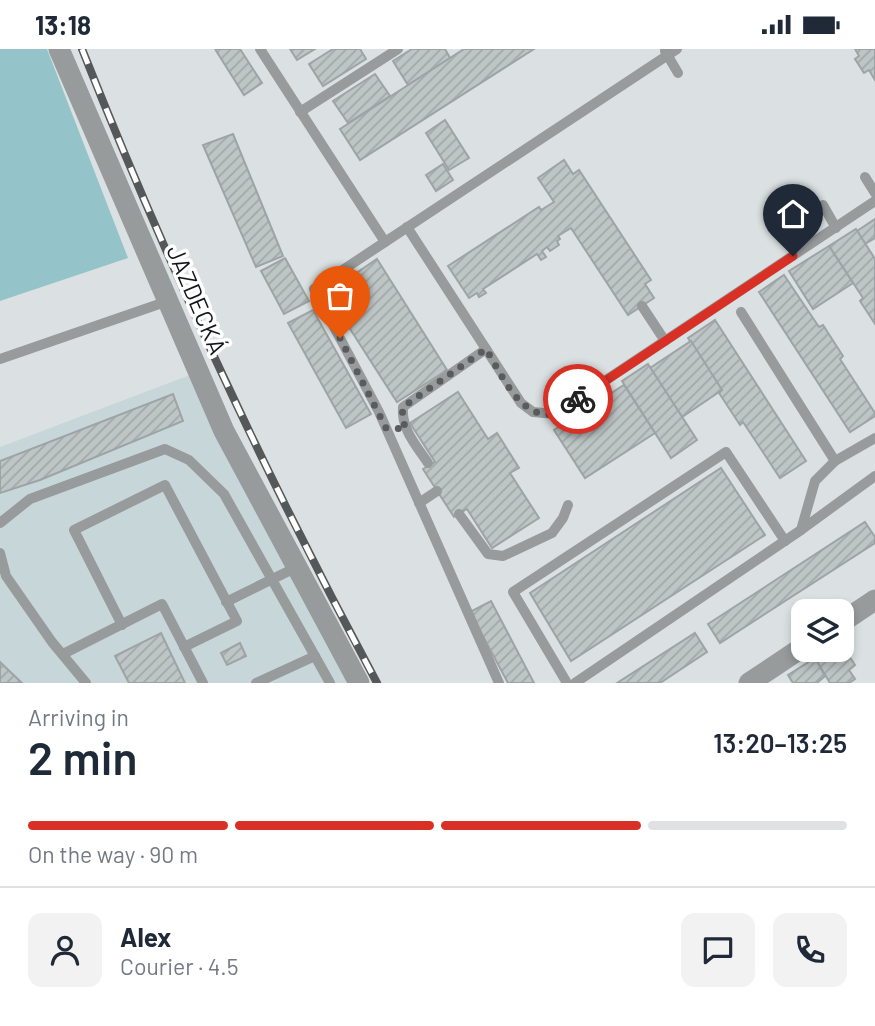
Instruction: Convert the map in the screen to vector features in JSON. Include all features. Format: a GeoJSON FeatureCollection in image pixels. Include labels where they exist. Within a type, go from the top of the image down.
{"type":"FeatureCollection","features":[{"type":"Feature","properties":{"kind":"street","name":"JAZDECKÁ"},"geometry":{"type":"LineString","coordinates":[[59,49],[223,431],[359,683]]}},
{"type":"Feature","properties":{"kind":"street"},"geometry":{"type":"LineString","coordinates":[[854,614],[875,600]]}},
{"type":"Feature","properties":{"kind":"street"},"geometry":{"type":"LineString","coordinates":[[749,683],[791,655]]}},
{"type":"Feature","properties":{"kind":"lane"},"geometry":{"type":"LineString","coordinates":[[260,49],[384,242]]}},
{"type":"Feature","properties":{"kind":"lane"},"geometry":{"type":"LineString","coordinates":[[300,112],[398,49]]}},
{"type":"Feature","properties":{"kind":"lane"},"geometry":{"type":"LineString","coordinates":[[499,683],[386,428],[314,289],[669,51],[678,73]]}},
{"type":"Feature","properties":{"kind":"lane"},"geometry":{"type":"LineString","coordinates":[[865,177],[875,193]]}},
{"type":"Feature","properties":{"kind":"lane"},"geometry":{"type":"LineString","coordinates":[[407,227],[521,403],[533,412],[555,414],[875,201]]}},
{"type":"Feature","properties":{"kind":"lane"},"geometry":{"type":"LineString","coordinates":[[823,205],[836,227]]}},
{"type":"Feature","properties":{"kind":"lane"},"geometry":{"type":"LineString","coordinates":[[0,359],[167,301]]}},
{"type":"Feature","properties":{"kind":"lane"},"geometry":{"type":"LineString","coordinates":[[642,306],[665,341]]}},
{"type":"Feature","properties":{"kind":"lane"},"geometry":{"type":"LineString","coordinates":[[741,312],[835,461]]}},
{"type":"Feature","properties":{"kind":"lane"},"geometry":{"type":"LineString","coordinates":[[428,463],[406,429],[402,418],[403,407],[486,349]]}},
{"type":"Feature","properties":{"kind":"lane"},"geometry":{"type":"LineString","coordinates":[[386,428],[406,429]]}},
{"type":"Feature","properties":{"kind":"lane"},"geometry":{"type":"LineString","coordinates":[[802,530],[815,481],[835,461],[875,438]]}},
{"type":"Feature","properties":{"kind":"lane"},"geometry":{"type":"LineString","coordinates":[[0,523],[30,499],[165,449],[189,460],[223,494],[330,683]]}},
{"type":"Feature","properties":{"kind":"lane"},"geometry":{"type":"LineString","coordinates":[[567,683],[513,592],[715,459],[726,452],[785,541]]}},
{"type":"Feature","properties":{"kind":"lane"},"geometry":{"type":"LineString","coordinates":[[575,683],[802,530],[875,476]]}},
{"type":"Feature","properties":{"kind":"lane"},"geometry":{"type":"LineString","coordinates":[[122,625],[74,530],[165,485],[237,621],[184,646]]}},
{"type":"Feature","properties":{"kind":"lane"},"geometry":{"type":"LineString","coordinates":[[419,503],[437,491]]}},
{"type":"Feature","properties":{"kind":"lane"},"geometry":{"type":"LineString","coordinates":[[459,514],[488,554],[503,556],[552,533],[563,518],[568,505]]}},
{"type":"Feature","properties":{"kind":"lane"},"geometry":{"type":"LineString","coordinates":[[0,553],[6,576],[86,683]]}},
{"type":"Feature","properties":{"kind":"lane"},"geometry":{"type":"LineString","coordinates":[[226,602],[296,567]]}},
{"type":"Feature","properties":{"kind":"lane"},"geometry":{"type":"LineString","coordinates":[[63,655],[162,604],[203,683]]}},
{"type":"Feature","properties":{"kind":"lane"},"geometry":{"type":"LineString","coordinates":[[256,683],[315,656]]}},
{"type":"Feature","properties":{"kind":"shaded area"},"geometry":{"type":"Polygon","coordinates":[[[0,49],[47,49],[128,258],[0,301],[0,49]]]}},
{"type":"Feature","properties":{"kind":"shaded area"},"geometry":{"type":"Polygon","coordinates":[[[190,375],[355,683],[0,683],[0,447],[190,375]]]}},
{"type":"Feature","properties":{"kind":"building"},"geometry":{"type":"Polygon","coordinates":[[[215,49],[240,49],[262,83],[244,95],[215,49]]]}},
{"type":"Feature","properties":{"kind":"building"},"geometry":{"type":"Polygon","coordinates":[[[290,49],[315,49],[297,60],[290,49]]]}},
{"type":"Feature","properties":{"kind":"building"},"geometry":{"type":"Polygon","coordinates":[[[333,49],[360,49],[366,59],[323,86],[309,64],[333,49]]]}},
{"type":"Feature","properties":{"kind":"building"},"geometry":{"type":"Polygon","coordinates":[[[412,49],[445,49],[450,58],[408,85],[393,61],[412,49]]]}},
{"type":"Feature","properties":{"kind":"building"},"geometry":{"type":"Polygon","coordinates":[[[464,49],[534,49],[360,160],[340,129],[464,49]]]}},
{"type":"Feature","properties":{"kind":"building"},"geometry":{"type":"Polygon","coordinates":[[[855,49],[875,49],[875,80],[869,70],[864,73],[855,59],[859,56],[855,49]]]}},
{"type":"Feature","properties":{"kind":"building"},"geometry":{"type":"Polygon","coordinates":[[[375,74],[390,96],[348,123],[333,101],[375,74]]]}},
{"type":"Feature","properties":{"kind":"building"},"geometry":{"type":"Polygon","coordinates":[[[445,120],[469,158],[449,170],[426,133],[445,120]]]}},
{"type":"Feature","properties":{"kind":"building"},"geometry":{"type":"Polygon","coordinates":[[[233,134],[283,256],[256,267],[203,145],[233,134]]]}},
{"type":"Feature","properties":{"kind":"building"},"geometry":{"type":"Polygon","coordinates":[[[564,160],[573,174],[579,170],[651,280],[645,284],[654,298],[628,315],[571,228],[558,236],[559,245],[550,251],[547,247],[542,251],[546,257],[541,260],[537,254],[483,289],[486,293],[479,297],[477,293],[469,298],[448,266],[539,207],[541,210],[554,202],[538,178],[564,160]]]}},
{"type":"Feature","properties":{"kind":"building"},"geometry":{"type":"Polygon","coordinates":[[[443,164],[453,180],[436,191],[426,175],[443,164]]]}},
{"type":"Feature","properties":{"kind":"building"},"geometry":{"type":"Polygon","coordinates":[[[875,219],[875,238],[865,244],[857,231],[875,219]]]}},
{"type":"Feature","properties":{"kind":"building"},"geometry":{"type":"Polygon","coordinates":[[[856,229],[875,259],[875,324],[860,301],[863,298],[829,246],[856,229]]]}},
{"type":"Feature","properties":{"kind":"building"},"geometry":{"type":"Polygon","coordinates":[[[829,246],[853,283],[813,309],[789,271],[829,246]]]}},
{"type":"Feature","properties":{"kind":"building"},"geometry":{"type":"Polygon","coordinates":[[[285,258],[309,301],[284,314],[261,271],[285,258]]]}},
{"type":"Feature","properties":{"kind":"building"},"geometry":{"type":"Polygon","coordinates":[[[377,259],[447,370],[397,402],[327,293],[377,259]]]}},
{"type":"Feature","properties":{"kind":"building"},"geometry":{"type":"Polygon","coordinates":[[[784,275],[819,327],[823,325],[843,356],[840,359],[875,413],[875,416],[850,432],[759,292],[784,275]]]}},
{"type":"Feature","properties":{"kind":"building"},"geometry":{"type":"Polygon","coordinates":[[[313,310],[371,414],[346,428],[288,323],[313,310]]]}},
{"type":"Feature","properties":{"kind":"building"},"geometry":{"type":"Polygon","coordinates":[[[715,320],[806,461],[780,478],[743,422],[740,425],[719,393],[722,390],[688,338],[715,320]]]}},
{"type":"Feature","properties":{"kind":"building"},"geometry":{"type":"Polygon","coordinates":[[[691,341],[722,390],[682,417],[650,368],[691,341]]]}},
{"type":"Feature","properties":{"kind":"building"},"geometry":{"type":"Polygon","coordinates":[[[648,364],[697,440],[671,458],[622,381],[648,364]]]}},
{"type":"Feature","properties":{"kind":"building"},"geometry":{"type":"Polygon","coordinates":[[[624,385],[655,433],[585,478],[554,430],[624,385]]]}},
{"type":"Feature","properties":{"kind":"building"},"geometry":{"type":"Polygon","coordinates":[[[458,392],[488,439],[497,433],[519,468],[510,473],[539,518],[492,548],[467,509],[454,517],[423,469],[435,462],[410,423],[458,392]]]}},
{"type":"Feature","properties":{"kind":"building"},"geometry":{"type":"Polygon","coordinates":[[[173,394],[183,421],[40,480],[0,493],[0,461],[173,394]]]}},
{"type":"Feature","properties":{"kind":"building"},"geometry":{"type":"Polygon","coordinates":[[[721,468],[765,535],[571,661],[530,593],[721,468]]]}},
{"type":"Feature","properties":{"kind":"building"},"geometry":{"type":"Polygon","coordinates":[[[865,522],[875,537],[875,543],[720,643],[708,624],[865,522]]]}},
{"type":"Feature","properties":{"kind":"building"},"geometry":{"type":"Polygon","coordinates":[[[491,601],[534,683],[508,683],[470,612],[491,601]]]}},
{"type":"Feature","properties":{"kind":"building"},"geometry":{"type":"Polygon","coordinates":[[[161,633],[185,683],[129,683],[115,656],[161,633]]]}},
{"type":"Feature","properties":{"kind":"building"},"geometry":{"type":"Polygon","coordinates":[[[695,633],[707,652],[660,683],[617,683],[695,633]]]}},
{"type":"Feature","properties":{"kind":"building"},"geometry":{"type":"Polygon","coordinates":[[[240,643],[246,656],[227,665],[221,653],[240,643]]]}},
{"type":"Feature","properties":{"kind":"building"},"geometry":{"type":"Polygon","coordinates":[[[0,662],[22,683],[0,683],[0,662]]]}},
{"type":"Feature","properties":{"kind":"building"},"geometry":{"type":"Polygon","coordinates":[[[809,662],[817,662],[825,676],[817,683],[793,683],[788,675],[809,662]]]}},
{"type":"Feature","properties":{"kind":"building"},"geometry":{"type":"Polygon","coordinates":[[[817,662],[853,662],[855,665],[849,670],[855,679],[849,683],[830,683],[817,662]]]}},
{"type":"Feature","properties":{"kind":"railway"},"geometry":{"type":"LineString","coordinates":[[82,49],[149,211],[221,371],[258,450],[377,683]]}},
{"type":"Feature","properties":{"kind":"way so far"},"geometry":{"type":"LineString","coordinates":[[340,338],[386,428],[406,429],[402,418],[403,407],[486,349],[521,403],[533,412],[555,414],[578,399]]}},
{"type":"Feature","properties":{"kind":"route"},"geometry":{"type":"LineString","coordinates":[[578,399],[793,256]]}}]}
